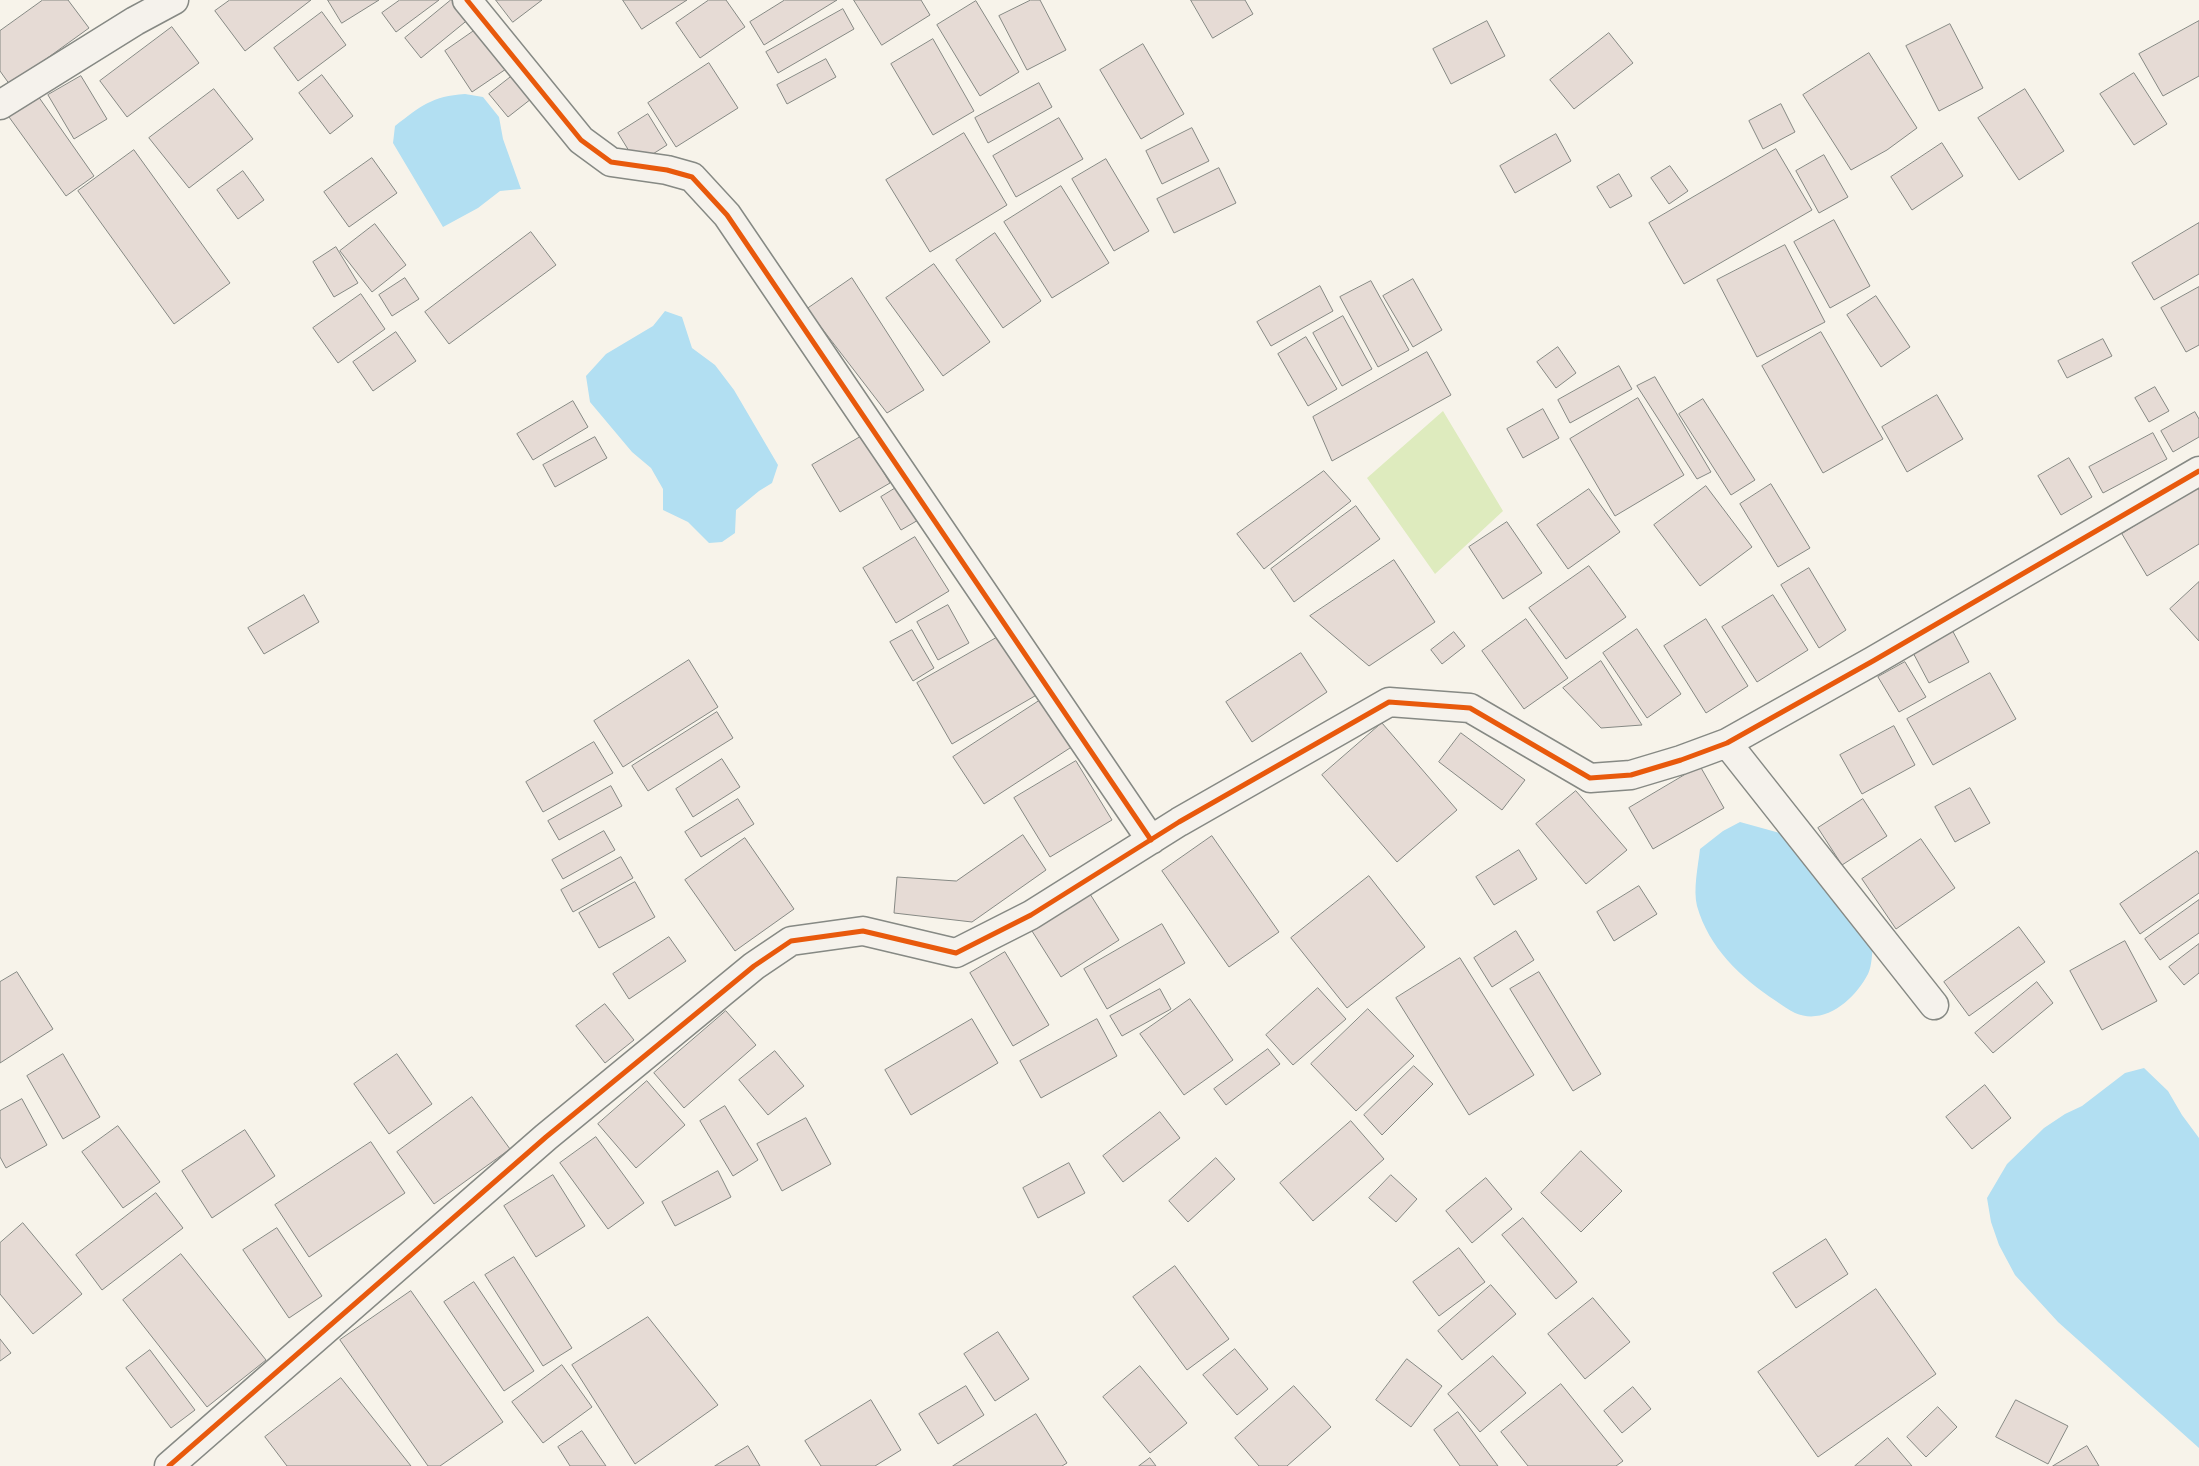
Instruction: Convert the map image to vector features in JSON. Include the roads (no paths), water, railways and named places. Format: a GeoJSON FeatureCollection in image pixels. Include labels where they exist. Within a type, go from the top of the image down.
{"type":"FeatureCollection","features":[{"type":"Feature","properties":{"kind":"street"},"geometry":{"type":"LineString","coordinates":[[0,105],[135,21],[174,0]]}},
{"type":"Feature","properties":{"kind":"street"},"geometry":{"type":"LineString","coordinates":[[466,0],[581,140],[611,162],[667,170],[692,177],[727,216],[1151,840]]}},
{"type":"Feature","properties":{"kind":"street"},"geometry":{"type":"LineString","coordinates":[[169,1466],[546,1137],[754,966],[791,941],[863,931],[956,953],[1031,915],[1151,840],[1390,702],[1470,708],[1590,778],[1631,775],[1726,743],[1873,661],[2199,471]]}},
{"type":"Feature","properties":{"kind":"street"},"geometry":{"type":"LineString","coordinates":[[1726,743],[1934,1006]]}},
{"type":"Feature","properties":{"kind":"water"},"geometry":{"type":"Polygon","coordinates":[[[465,94],[483,97],[499,117],[503,139],[521,189],[500,191],[478,208],[443,227],[393,143],[395,126],[427,103],[444,97],[465,94]]]}},
{"type":"Feature","properties":{"kind":"water"},"geometry":{"type":"Polygon","coordinates":[[[665,311],[682,317],[692,348],[715,365],[734,390],[778,465],[772,483],[736,510],[735,533],[722,542],[709,543],[688,522],[663,510],[663,489],[651,468],[632,452],[590,402],[586,376],[606,354],[653,326],[665,311]]]}},
{"type":"Feature","properties":{"kind":"water"},"geometry":{"type":"Polygon","coordinates":[[[1740,822],[1787,835],[1873,944],[1868,974],[1847,1001],[1828,1013],[1806,1016],[1795,1013],[1763,992],[1728,960],[1709,935],[1702,921],[1697,906],[1696,892],[1700,849],[1723,831],[1740,822]]]}},
{"type":"Feature","properties":{"kind":"water"},"geometry":{"type":"Polygon","coordinates":[[[2144,1068],[2168,1091],[2182,1115],[2199,1138],[2199,1448],[2058,1322],[2015,1275],[1999,1245],[1991,1222],[1987,1198],[2007,1164],[2044,1128],[2065,1114],[2082,1106],[2125,1073],[2144,1068]]]}}]}
